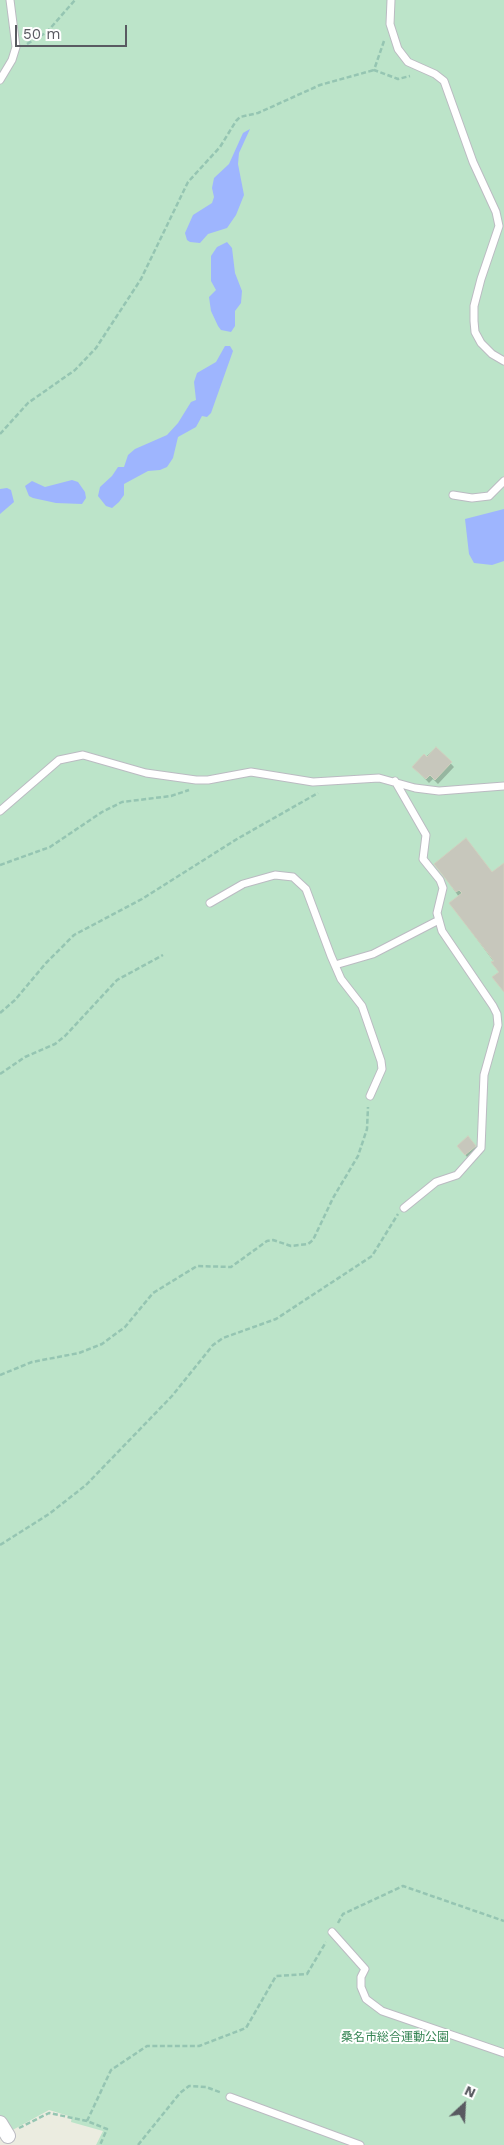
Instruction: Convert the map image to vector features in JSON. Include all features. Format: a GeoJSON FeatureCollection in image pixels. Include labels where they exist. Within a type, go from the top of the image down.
{"type":"FeatureCollection","features":[{"type":"Feature","properties":{"kind":"street"},"geometry":{"type":"LineString","coordinates":[[0,2124],[8,2136]]}},
{"type":"Feature","properties":{"kind":"lane"},"geometry":{"type":"LineString","coordinates":[[0,80],[12,60],[16,47],[10,0]]}},
{"type":"Feature","properties":{"kind":"lane"},"geometry":{"type":"LineString","coordinates":[[391,0],[390,24],[401,55],[418,68],[434,74],[444,81],[473,162],[496,212],[499,226],[476,297],[475,332],[481,343],[504,361]]}},
{"type":"Feature","properties":{"kind":"lane"},"geometry":{"type":"LineString","coordinates":[[453,495],[472,498],[489,496],[504,482]]}},
{"type":"Feature","properties":{"kind":"lane"},"geometry":{"type":"LineString","coordinates":[[0,811],[59,760],[83,755],[164,777],[208,780],[251,772],[313,782],[370,778],[394,781],[416,788],[438,791],[504,786]]}},
{"type":"Feature","properties":{"kind":"lane"},"geometry":{"type":"LineString","coordinates":[[394,781],[426,835],[423,859],[440,880],[443,888],[437,921],[466,969],[493,1006],[501,1025],[484,1074],[481,1148],[456,1175],[436,1182],[404,1208]]}},
{"type":"Feature","properties":{"kind":"lane"},"geometry":{"type":"LineString","coordinates":[[210,903],[243,884],[275,875],[293,877],[306,890],[310,896],[341,979],[362,1006],[381,1061],[382,1069],[370,1096]]}},
{"type":"Feature","properties":{"kind":"lane"},"geometry":{"type":"LineString","coordinates":[[335,966],[373,954],[437,921]]}},
{"type":"Feature","properties":{"kind":"lane"},"geometry":{"type":"LineString","coordinates":[[332,1932],[365,1969],[361,1977],[361,1987],[366,1999],[382,2011],[504,2053]]}},
{"type":"Feature","properties":{"kind":"lane"},"geometry":{"type":"LineString","coordinates":[[230,2096],[360,2145]]}},
{"type":"Feature","properties":{"kind":"path"},"geometry":{"type":"LineString","coordinates":[[16,47],[39,39],[75,0]]}},
{"type":"Feature","properties":{"kind":"path"},"geometry":{"type":"LineString","coordinates":[[374,70],[390,24]]}},
{"type":"Feature","properties":{"kind":"path"},"geometry":{"type":"LineString","coordinates":[[0,434],[28,403],[74,370],[96,348],[141,279],[188,182],[220,147],[240,117],[258,113],[320,85],[374,70],[398,79],[408,77],[418,68]]}},
{"type":"Feature","properties":{"kind":"path"},"geometry":{"type":"LineString","coordinates":[[0,865],[50,847],[102,812],[122,802],[172,796],[204,785],[208,780]]}},
{"type":"Feature","properties":{"kind":"path"},"geometry":{"type":"LineString","coordinates":[[0,1013],[15,1000],[46,963],[74,935],[142,899],[237,839],[340,781]]}},
{"type":"Feature","properties":{"kind":"path"},"geometry":{"type":"LineString","coordinates":[[0,1074],[25,1058],[55,1044],[65,1036],[117,980],[163,954]]}},
{"type":"Feature","properties":{"kind":"path"},"geometry":{"type":"LineString","coordinates":[[0,1375],[32,1362],[79,1353],[102,1344],[125,1327],[153,1293],[197,1266],[231,1267],[267,1241],[273,1240],[291,1246],[301,1246],[313,1240],[364,1141],[370,1096]]}},
{"type":"Feature","properties":{"kind":"path"},"geometry":{"type":"LineString","coordinates":[[0,1545],[49,1514],[86,1485],[172,1396],[214,1345],[223,1338],[276,1319],[372,1256],[395,1217],[404,1208]]}},
{"type":"Feature","properties":{"kind":"path"},"geometry":{"type":"LineString","coordinates":[[87,2122],[111,2070],[147,2046],[199,2046],[246,2028],[276,1976],[307,1974],[343,1914],[403,1886],[504,1921]]}},
{"type":"Feature","properties":{"kind":"path"},"geometry":{"type":"LineString","coordinates":[[138,2145],[180,2093],[189,2086],[206,2086],[230,2096]]}},
{"type":"Feature","properties":{"kind":"path"},"geometry":{"type":"LineString","coordinates":[[8,2136],[49,2113],[107,2129],[100,2145]]}},
{"type":"Feature","properties":{"kind":"green space","name":"桑名市総合運動公園"},"geometry":{"type":"Polygon","coordinates":[[[0,0],[504,0],[504,2145],[96,2145],[103,2131],[71,2122],[72,2117],[49,2110],[9,2132],[0,2117],[0,0]]]}},
{"type":"Feature","properties":{"kind":"water"},"geometry":{"type":"Polygon","coordinates":[[[250,129],[239,153],[238,164],[244,195],[236,215],[227,228],[208,234],[200,243],[190,242],[187,240],[185,233],[193,215],[212,203],[214,197],[212,188],[214,178],[229,164],[243,133],[250,129]]]}},
{"type":"Feature","properties":{"kind":"water"},"geometry":{"type":"Polygon","coordinates":[[[227,242],[232,248],[235,273],[242,291],[241,303],[235,311],[235,326],[231,332],[221,330],[218,326],[211,311],[209,297],[216,290],[211,281],[211,256],[217,247],[227,242]]]}},
{"type":"Feature","properties":{"kind":"water"},"geometry":{"type":"Polygon","coordinates":[[[225,346],[230,346],[233,351],[211,413],[207,417],[202,416],[196,427],[178,437],[173,458],[167,467],[148,471],[124,484],[124,495],[119,502],[112,508],[106,506],[98,496],[100,487],[112,476],[118,467],[124,467],[128,455],[135,449],[167,435],[178,423],[191,402],[196,400],[194,382],[197,373],[216,362],[225,346]]]}},
{"type":"Feature","properties":{"kind":"water"},"geometry":{"type":"Polygon","coordinates":[[[72,480],[78,482],[85,492],[86,498],[82,504],[56,503],[33,498],[29,496],[25,486],[32,481],[45,487],[72,480]]]}},
{"type":"Feature","properties":{"kind":"water"},"geometry":{"type":"Polygon","coordinates":[[[7,488],[11,490],[14,502],[0,514],[0,489],[7,488]]]}},
{"type":"Feature","properties":{"kind":"water"},"geometry":{"type":"Polygon","coordinates":[[[504,509],[504,561],[492,565],[474,563],[469,554],[465,519],[504,509]]]}},
{"type":"Feature","properties":{"kind":"building"},"geometry":{"type":"Polygon","coordinates":[[[436,747],[452,762],[435,780],[430,775],[426,779],[412,767],[424,754],[427,757],[436,747]]]}},
{"type":"Feature","properties":{"kind":"building"},"geometry":{"type":"Polygon","coordinates":[[[466,838],[492,872],[504,863],[504,992],[492,977],[499,972],[491,962],[494,961],[449,903],[462,893],[459,890],[456,892],[434,864],[466,838]]]}},
{"type":"Feature","properties":{"kind":"building"},"geometry":{"type":"Polygon","coordinates":[[[468,1136],[476,1146],[465,1155],[457,1146],[468,1136]]]}}]}
